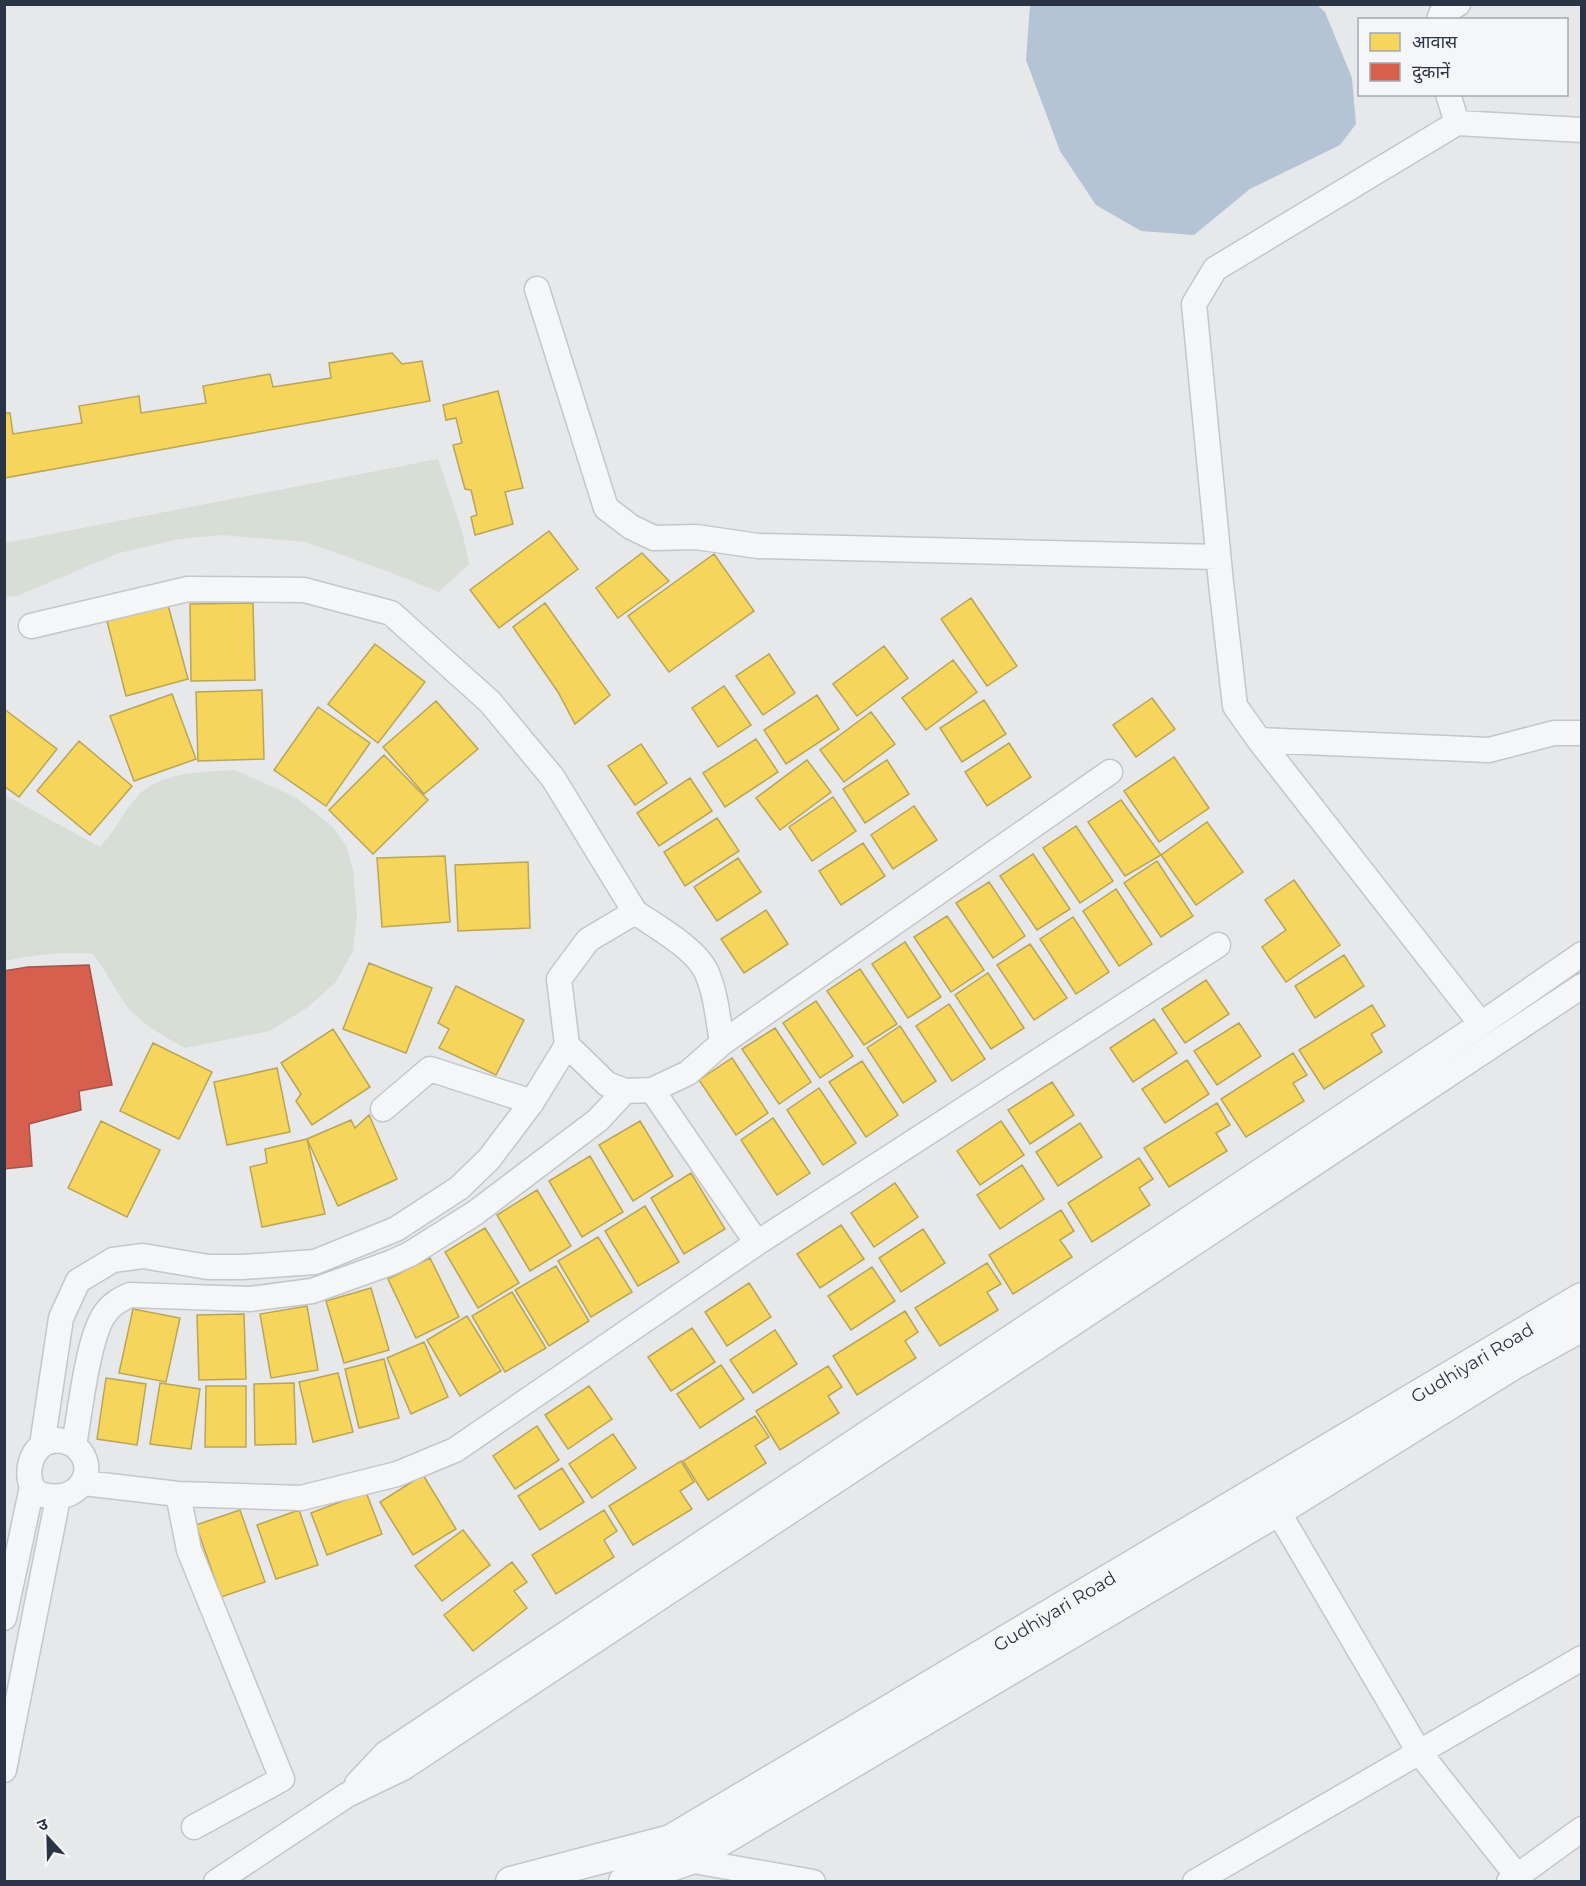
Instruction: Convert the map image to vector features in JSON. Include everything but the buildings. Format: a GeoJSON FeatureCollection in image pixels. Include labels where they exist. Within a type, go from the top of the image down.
{"type":"FeatureCollection","features":[{"type":"Feature","properties":{"kind":"street"},"geometry":{"type":"LineString","coordinates":[[1440,18],[1441,14],[1458,4]]}},
{"type":"Feature","properties":{"kind":"street"},"geometry":{"type":"LineString","coordinates":[[1449,96],[1457,123]]}},
{"type":"Feature","properties":{"kind":"street"},"geometry":{"type":"LineString","coordinates":[[1481,1024],[1259,740],[1235,706],[1194,304],[1215,269],[1457,123],[1581,130]]}},
{"type":"Feature","properties":{"kind":"street"},"geometry":{"type":"LineString","coordinates":[[537,289],[606,508],[631,527],[654,538],[696,537],[758,546],[1218,557]]}},
{"type":"Feature","properties":{"kind":"street"},"geometry":{"type":"LineString","coordinates":[[31,626],[188,589],[304,590],[391,613],[490,702],[532,753],[552,778],[635,912],[688,950],[705,968],[714,996],[722,1042]]}},
{"type":"Feature","properties":{"kind":"street"},"geometry":{"type":"LineString","coordinates":[[1259,740],[1489,750],[1554,733],[1581,733]]}},
{"type":"Feature","properties":{"kind":"street"},"geometry":{"type":"LineString","coordinates":[[567,1045],[607,1084],[626,1091],[652,1090],[688,1073],[722,1042],[1110,772]]}},
{"type":"Feature","properties":{"kind":"street"},"geometry":{"type":"LineString","coordinates":[[4,1618],[32,1487],[29,1472],[33,1456],[42,1445],[61,1318],[78,1281],[112,1260],[143,1256],[208,1267],[242,1268],[315,1262],[396,1229],[459,1188],[489,1159],[532,1102],[567,1045],[559,979],[588,939],[635,912]]}},
{"type":"Feature","properties":{"kind":"street"},"geometry":{"type":"LineString","coordinates":[[84,1483],[178,1494],[301,1498],[397,1474],[455,1450],[757,1243],[1218,945]]}},
{"type":"Feature","properties":{"kind":"street"},"geometry":{"type":"LineString","coordinates":[[347,1795],[385,1754],[395,1747],[1481,1024],[1581,954]]}},
{"type":"Feature","properties":{"kind":"street"},"geometry":{"type":"LineString","coordinates":[[216,1881],[347,1795],[403,1768],[1581,986]]}},
{"type":"Feature","properties":{"kind":"street"},"geometry":{"type":"LineString","coordinates":[[383,1109],[430,1069],[532,1102]]}},
{"type":"Feature","properties":{"kind":"street"},"geometry":{"type":"LineString","coordinates":[[652,1090],[757,1243]]}},
{"type":"Feature","properties":{"kind":"street"},"geometry":{"type":"LineString","coordinates":[[74,1445],[92,1343],[105,1312],[117,1301],[130,1295],[250,1299],[312,1291],[390,1263],[410,1254],[485,1206],[598,1120],[626,1091]]}},
{"type":"Feature","properties":{"kind":"street"},"geometry":{"type":"LineString","coordinates":[[396,1229],[410,1254]]}},
{"type":"Feature","properties":{"kind":"street","name":"Gudhiyari Road"},"geometry":{"type":"LineString","coordinates":[[1272,1499],[1581,1298]]}},
{"type":"Feature","properties":{"kind":"street","name":"Gudhiyari Road"},"geometry":{"type":"LineString","coordinates":[[624,1881],[1272,1499],[1581,1326]]}},
{"type":"Feature","properties":{"kind":"street"},"geometry":{"type":"LineString","coordinates":[[32,1487],[42,1496],[58,1498],[72,1494],[84,1483],[87,1470],[84,1457],[74,1445],[58,1440],[42,1445]]}},
{"type":"Feature","properties":{"kind":"street"},"geometry":{"type":"LineString","coordinates":[[178,1494],[189,1550],[282,1779],[194,1827]]}},
{"type":"Feature","properties":{"kind":"street"},"geometry":{"type":"LineString","coordinates":[[4,1770],[58,1498]]}},
{"type":"Feature","properties":{"kind":"street"},"geometry":{"type":"LineString","coordinates":[[1272,1499],[1419,1752],[1516,1879],[1581,1829]]}},
{"type":"Feature","properties":{"kind":"street"},"geometry":{"type":"LineString","coordinates":[[1195,1881],[1581,1659]]}},
{"type":"Feature","properties":{"kind":"street"},"geometry":{"type":"LineString","coordinates":[[680,1850],[813,1881]]}},
{"type":"Feature","properties":{"kind":"street","name":"Gudhiyari Road"},"geometry":{"type":"LineString","coordinates":[[511,1881],[680,1850]]}},
{"type":"Feature","properties":{"kind":"shaded area"},"geometry":{"type":"Polygon","coordinates":[[[438,459],[462,531],[469,564],[439,592],[305,542],[221,535],[179,539],[119,553],[17,596],[5,597],[5,543],[438,459]]]}},
{"type":"Feature","properties":{"kind":"shaded area"},"geometry":{"type":"Polygon","coordinates":[[[235,770],[295,797],[333,827],[346,846],[353,870],[357,916],[353,951],[336,982],[307,1008],[270,1031],[185,1048],[152,1028],[130,1010],[93,954],[49,954],[5,961],[5,795],[100,847],[137,796],[153,784],[175,776],[235,770]]]}},
{"type":"Feature","properties":{"kind":"water"},"geometry":{"type":"Polygon","coordinates":[[[1030,5],[1317,5],[1325,12],[1352,78],[1356,124],[1340,145],[1250,189],[1194,235],[1141,231],[1096,205],[1060,151],[1026,60],[1030,5]]]}}]}
